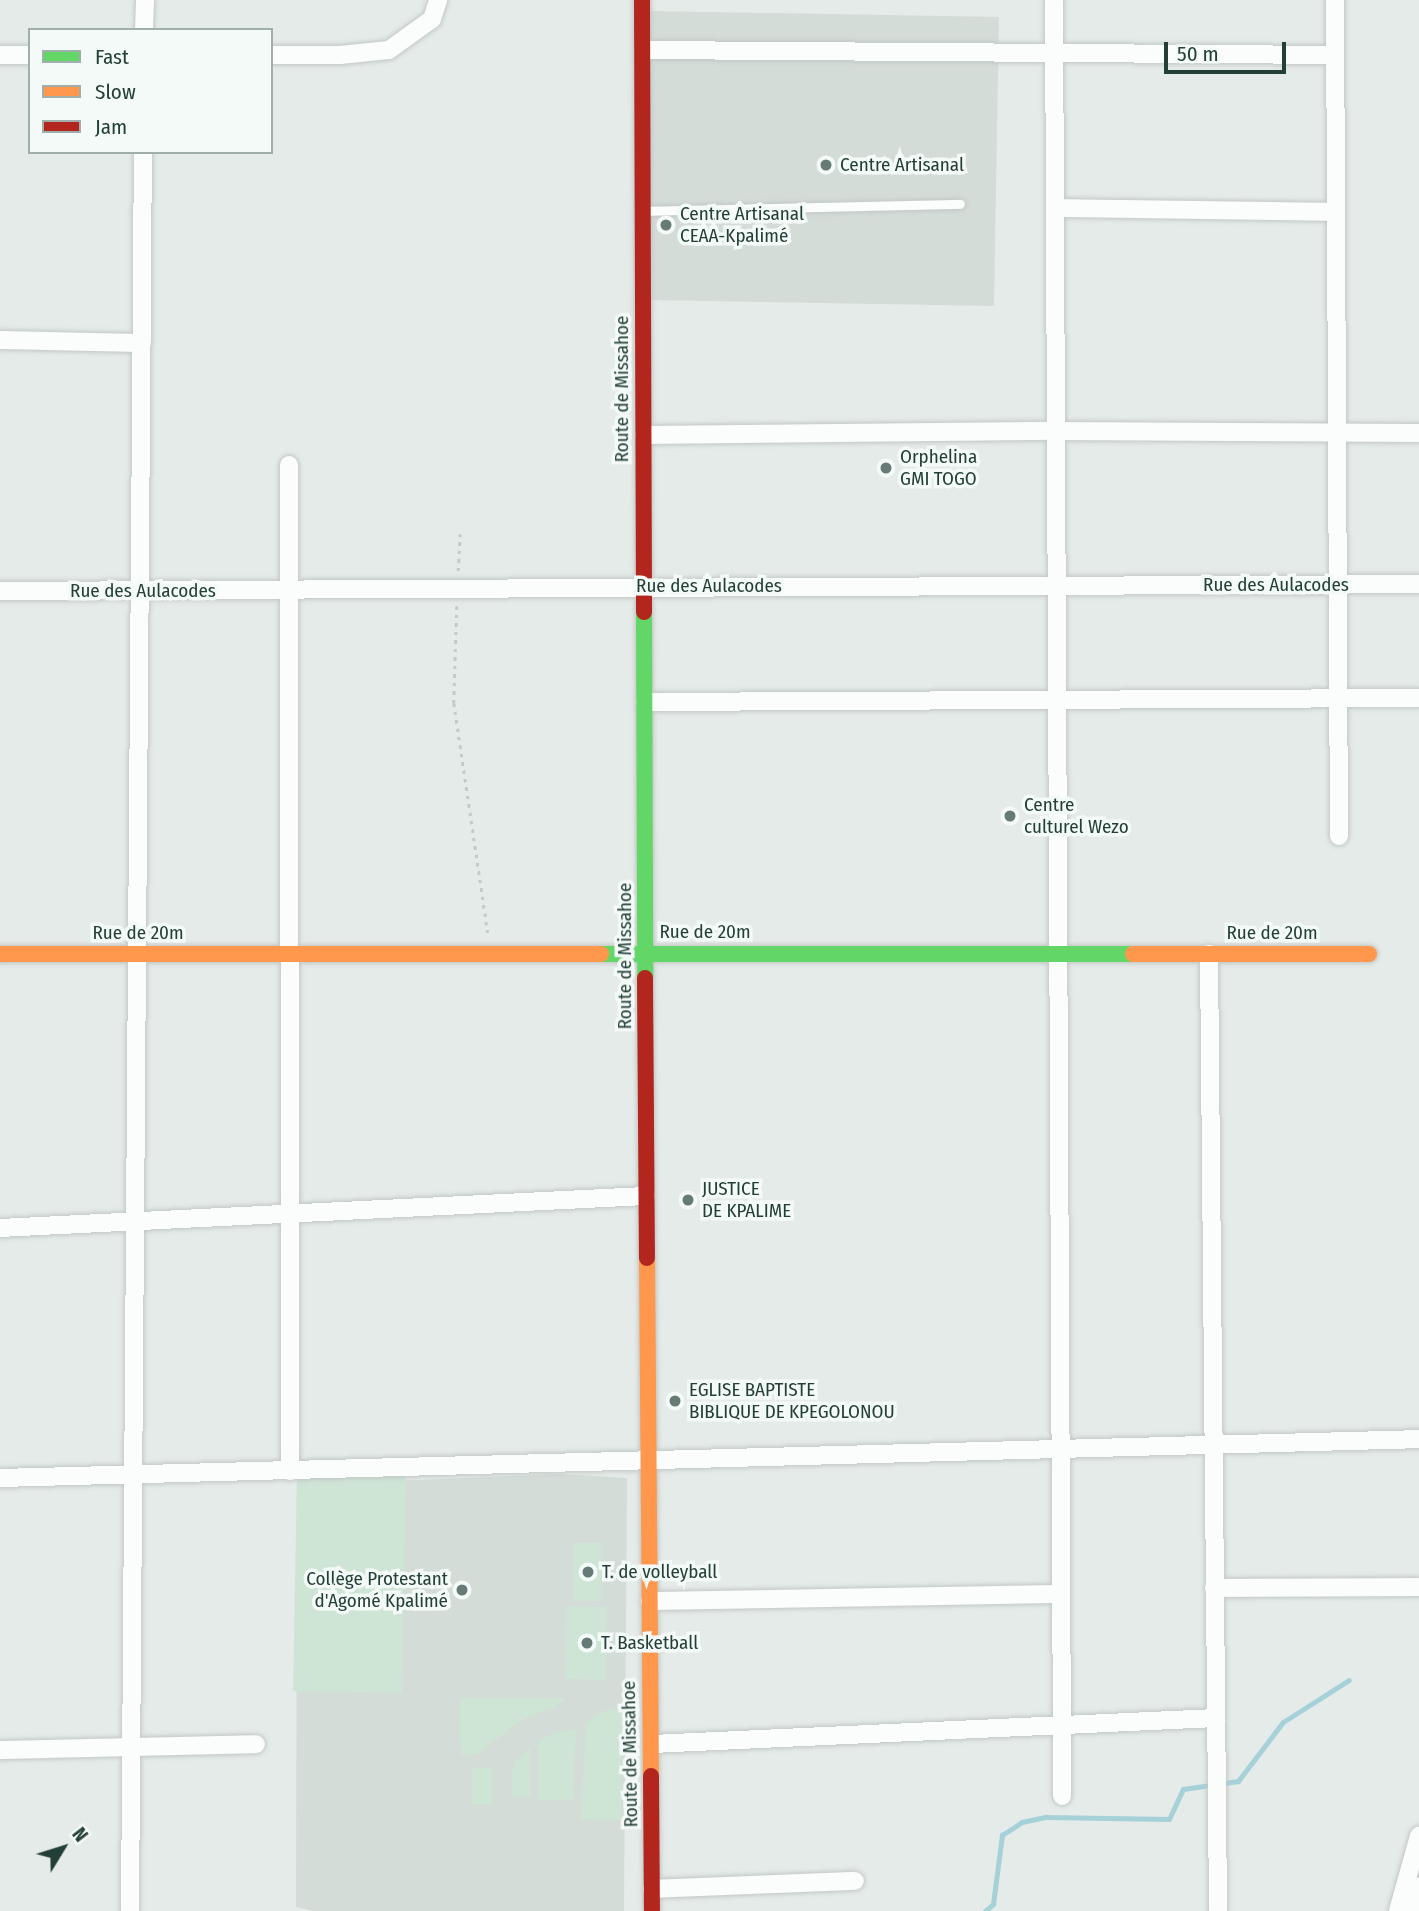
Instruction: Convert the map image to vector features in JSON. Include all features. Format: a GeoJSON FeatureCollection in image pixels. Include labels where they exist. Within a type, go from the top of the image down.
{"type":"FeatureCollection","features":[{"type":"Feature","properties":{"kind":"main road","name":"Route de Missahoe"},"geometry":{"type":"LineString","coordinates":[[642,0],[646,1196],[653,1911]]}},
{"type":"Feature","properties":{"kind":"main road","name":"Rue de 20m"},"geometry":{"type":"LineString","coordinates":[[0,954],[1369,954]]}},
{"type":"Feature","properties":{"kind":"street"},"geometry":{"type":"LineString","coordinates":[[144,28],[145,0]]}},
{"type":"Feature","properties":{"kind":"street"},"geometry":{"type":"LineString","coordinates":[[273,55],[340,55],[389,50],[432,19],[438,0]]}},
{"type":"Feature","properties":{"kind":"street"},"geometry":{"type":"LineString","coordinates":[[1054,0],[1062,1796]]}},
{"type":"Feature","properties":{"kind":"street"},"geometry":{"type":"LineString","coordinates":[[1335,0],[1339,836]]}},
{"type":"Feature","properties":{"kind":"street"},"geometry":{"type":"LineString","coordinates":[[643,50],[1335,55]]}},
{"type":"Feature","properties":{"kind":"street"},"geometry":{"type":"LineString","coordinates":[[0,55],[28,55]]}},
{"type":"Feature","properties":{"kind":"street"},"geometry":{"type":"LineString","coordinates":[[130,1911],[143,154]]}},
{"type":"Feature","properties":{"kind":"street"},"geometry":{"type":"LineString","coordinates":[[1057,208],[1334,212]]}},
{"type":"Feature","properties":{"kind":"street"},"geometry":{"type":"LineString","coordinates":[[0,340],[142,343]]}},
{"type":"Feature","properties":{"kind":"street"},"geometry":{"type":"LineString","coordinates":[[644,435],[1419,433]]}},
{"type":"Feature","properties":{"kind":"street"},"geometry":{"type":"LineString","coordinates":[[289,465],[290,1471]]}},
{"type":"Feature","properties":{"kind":"street","name":"Rue des Aulacodes"},"geometry":{"type":"LineString","coordinates":[[0,591],[1419,584]]}},
{"type":"Feature","properties":{"kind":"street"},"geometry":{"type":"LineString","coordinates":[[645,702],[1419,698]]}},
{"type":"Feature","properties":{"kind":"street"},"geometry":{"type":"LineString","coordinates":[[1209,954],[1217,1911]]}},
{"type":"Feature","properties":{"kind":"street"},"geometry":{"type":"LineString","coordinates":[[0,1228],[646,1196]]}},
{"type":"Feature","properties":{"kind":"street"},"geometry":{"type":"LineString","coordinates":[[0,1479],[1419,1439]]}},
{"type":"Feature","properties":{"kind":"street"},"geometry":{"type":"LineString","coordinates":[[1214,1588],[1419,1587]]}},
{"type":"Feature","properties":{"kind":"street"},"geometry":{"type":"LineString","coordinates":[[650,1601],[1061,1594]]}},
{"type":"Feature","properties":{"kind":"street"},"geometry":{"type":"LineString","coordinates":[[652,1744],[1216,1718]]}},
{"type":"Feature","properties":{"kind":"street"},"geometry":{"type":"LineString","coordinates":[[0,1750],[256,1744]]}},
{"type":"Feature","properties":{"kind":"street"},"geometry":{"type":"LineString","coordinates":[[1398,1911],[1419,1836]]}},
{"type":"Feature","properties":{"kind":"street"},"geometry":{"type":"LineString","coordinates":[[652,1889],[855,1881]]}},
{"type":"Feature","properties":{"kind":"street"},"geometry":{"type":"LineString","coordinates":[[1414,1911],[1419,1887]]}},
{"type":"Feature","properties":{"kind":"lane"},"geometry":{"type":"LineString","coordinates":[[642,211],[960,204]]}},
{"type":"Feature","properties":{"kind":"path"},"geometry":{"type":"LineString","coordinates":[[460,534],[454,703],[491,953]]}},
{"type":"Feature","properties":{"kind":"shaded area","name":"Centre Artisanal"},"geometry":{"type":"Polygon","coordinates":[[[651,11],[999,17],[994,306],[646,300],[651,11]]]}},
{"type":"Feature","properties":{"kind":"shaded area","name":"Collège Protestant d'Agomé Kpalimé"},"geometry":{"type":"Polygon","coordinates":[[[561,1474],[627,1478],[624,1911],[313,1911],[296,1907],[297,1485],[561,1474]]]}},
{"type":"Feature","properties":{"kind":"green space"},"geometry":{"type":"Polygon","coordinates":[[[297,1471],[406,1473],[402,1693],[293,1691],[297,1471]]]}},
{"type":"Feature","properties":{"kind":"green space","name":"T. de volleyball"},"geometry":{"type":"Polygon","coordinates":[[[573,1543],[601,1543],[601,1601],[573,1601],[573,1543]]]}},
{"type":"Feature","properties":{"kind":"green space","name":"T. Basketball"},"geometry":{"type":"Polygon","coordinates":[[[567,1606],[607,1607],[606,1680],[566,1679],[567,1606]]]}},
{"type":"Feature","properties":{"kind":"green space"},"geometry":{"type":"Polygon","coordinates":[[[459,1698],[565,1698],[554,1707],[521,1720],[479,1753],[467,1756],[461,1754],[459,1698]]]}},
{"type":"Feature","properties":{"kind":"green space"},"geometry":{"type":"Polygon","coordinates":[[[622,1705],[621,1820],[581,1819],[586,1724],[596,1714],[622,1705]]]}},
{"type":"Feature","properties":{"kind":"green space"},"geometry":{"type":"Polygon","coordinates":[[[576,1730],[573,1799],[538,1801],[538,1741],[557,1732],[576,1730]]]}},
{"type":"Feature","properties":{"kind":"green space"},"geometry":{"type":"Polygon","coordinates":[[[530,1748],[531,1796],[511,1797],[512,1772],[516,1761],[530,1748]]]}},
{"type":"Feature","properties":{"kind":"green space"},"geometry":{"type":"Polygon","coordinates":[[[472,1768],[492,1768],[492,1804],[472,1804],[472,1768]]]}},
{"type":"Feature","properties":{"kind":"waterway"},"geometry":{"type":"LineString","coordinates":[[985,1911],[993,1904],[1002,1835],[1022,1822],[1046,1817],[1169,1819],[1183,1789],[1238,1781],[1283,1722],[1349,1680]]}},
{"type":"Feature","properties":{"kind":"traffic: fast"},"geometry":{"type":"LineString","coordinates":[[644,612],[645,978]]}},
{"type":"Feature","properties":{"kind":"traffic: fast"},"geometry":{"type":"LineString","coordinates":[[601,954],[1133,954]]}},
{"type":"Feature","properties":{"kind":"traffic: slow"},"geometry":{"type":"LineString","coordinates":[[0,954],[601,954]]}},
{"type":"Feature","properties":{"kind":"traffic: slow"},"geometry":{"type":"LineString","coordinates":[[1133,954],[1369,954]]}},
{"type":"Feature","properties":{"kind":"traffic: slow"},"geometry":{"type":"LineString","coordinates":[[647,1258],[651,1776]]}},
{"type":"Feature","properties":{"kind":"traffic: jam"},"geometry":{"type":"LineString","coordinates":[[642,0],[644,612]]}},
{"type":"Feature","properties":{"kind":"traffic: jam"},"geometry":{"type":"LineString","coordinates":[[645,978],[647,1258]]}},
{"type":"Feature","properties":{"kind":"traffic: jam"},"geometry":{"type":"LineString","coordinates":[[651,1776],[652,1911]]}},
{"type":"Feature","properties":{"kind":"place","name":"Centre Artisanal"},"geometry":{"type":"Point","coordinates":[826,165]}},
{"type":"Feature","properties":{"kind":"place","name":"Centre Artisanal CEAA-Kpalimé"},"geometry":{"type":"Point","coordinates":[666,225]}},
{"type":"Feature","properties":{"kind":"place","name":"Orphelina GMI TOGO"},"geometry":{"type":"Point","coordinates":[886,468]}},
{"type":"Feature","properties":{"kind":"place","name":"Centre culturel Wezo"},"geometry":{"type":"Point","coordinates":[1010,816]}},
{"type":"Feature","properties":{"kind":"place","name":"JUSTICE DE KPALIME"},"geometry":{"type":"Point","coordinates":[688,1200]}},
{"type":"Feature","properties":{"kind":"place","name":"EGLISE BAPTISTE BIBLIQUE DE KPEGOLONOU"},"geometry":{"type":"Point","coordinates":[675,1401]}},
{"type":"Feature","properties":{"kind":"place","name":"T. de volleyball"},"geometry":{"type":"Point","coordinates":[588,1572]}},
{"type":"Feature","properties":{"kind":"place","name":"Collège Protestant d'Agomé Kpalimé"},"geometry":{"type":"Point","coordinates":[462,1590]}},
{"type":"Feature","properties":{"kind":"place","name":"T. Basketball"},"geometry":{"type":"Point","coordinates":[587,1643]}}]}
